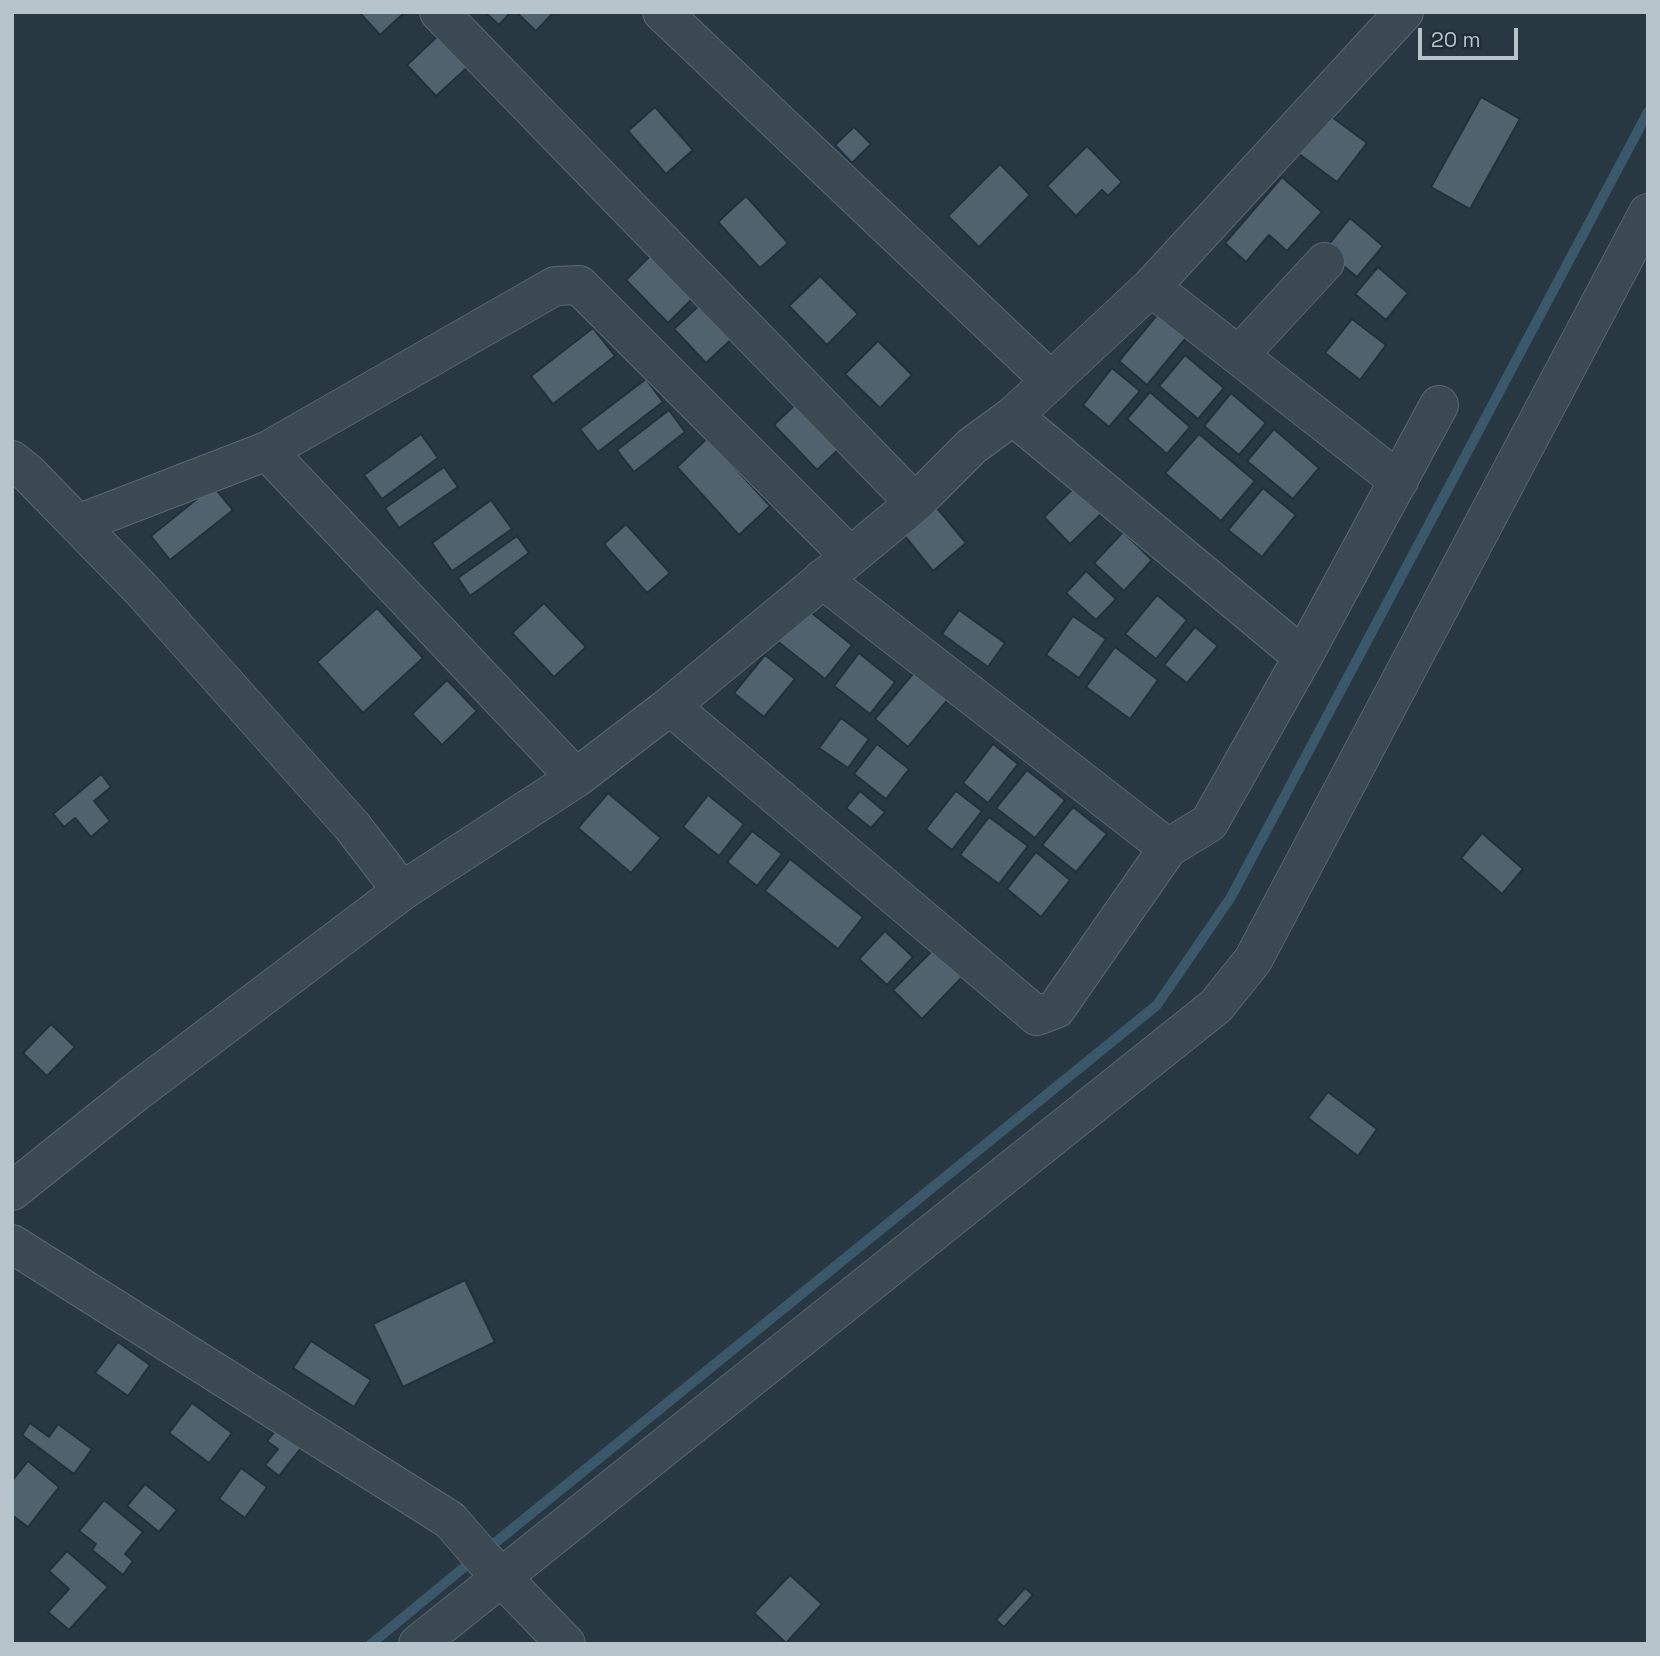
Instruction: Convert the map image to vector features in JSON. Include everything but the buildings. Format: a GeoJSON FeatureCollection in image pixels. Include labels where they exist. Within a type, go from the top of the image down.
{"type":"FeatureCollection","features":[{"type":"Feature","properties":{"kind":"street"},"geometry":{"type":"LineString","coordinates":[[439,12],[915,503]]}},
{"type":"Feature","properties":{"kind":"street"},"geometry":{"type":"LineString","coordinates":[[662,12],[1052,381]]}},
{"type":"Feature","properties":{"kind":"street"},"geometry":{"type":"LineString","coordinates":[[12,1191],[136,1092],[401,891],[576,778],[670,706],[915,503],[972,446],[1013,416],[1151,287],[1404,12]]}},
{"type":"Feature","properties":{"kind":"street"},"geometry":{"type":"LineString","coordinates":[[418,1644],[492,1568],[1216,1006],[1253,960],[1648,213]]}},
{"type":"Feature","properties":{"kind":"street"},"geometry":{"type":"LineString","coordinates":[[1239,355],[1325,261]]}},
{"type":"Feature","properties":{"kind":"street"},"geometry":{"type":"LineString","coordinates":[[78,524],[267,451],[555,286],[579,285],[836,568],[1168,848]]}},
{"type":"Feature","properties":{"kind":"street"},"geometry":{"type":"LineString","coordinates":[[1151,287],[1399,481]]}},
{"type":"Feature","properties":{"kind":"street"},"geometry":{"type":"LineString","coordinates":[[670,706],[1037,1016],[1056,1009],[1168,848],[1209,823],[1303,657],[1439,405]]}},
{"type":"Feature","properties":{"kind":"street"},"geometry":{"type":"LineString","coordinates":[[1013,416],[1303,657]]}},
{"type":"Feature","properties":{"kind":"street"},"geometry":{"type":"LineString","coordinates":[[267,451],[576,778]]}},
{"type":"Feature","properties":{"kind":"street"},"geometry":{"type":"LineString","coordinates":[[12,460],[142,590],[352,826],[401,891]]}},
{"type":"Feature","properties":{"kind":"street"},"geometry":{"type":"LineString","coordinates":[[12,1244],[450,1520],[492,1568],[566,1644]]}},
{"type":"Feature","properties":{"kind":"waterway"},"geometry":{"type":"LineString","coordinates":[[485,1551],[1157,1005],[1231,897],[1648,112]]}},
{"type":"Feature","properties":{"kind":"waterway"},"geometry":{"type":"LineString","coordinates":[[371,1644],[473,1560]]}}]}
